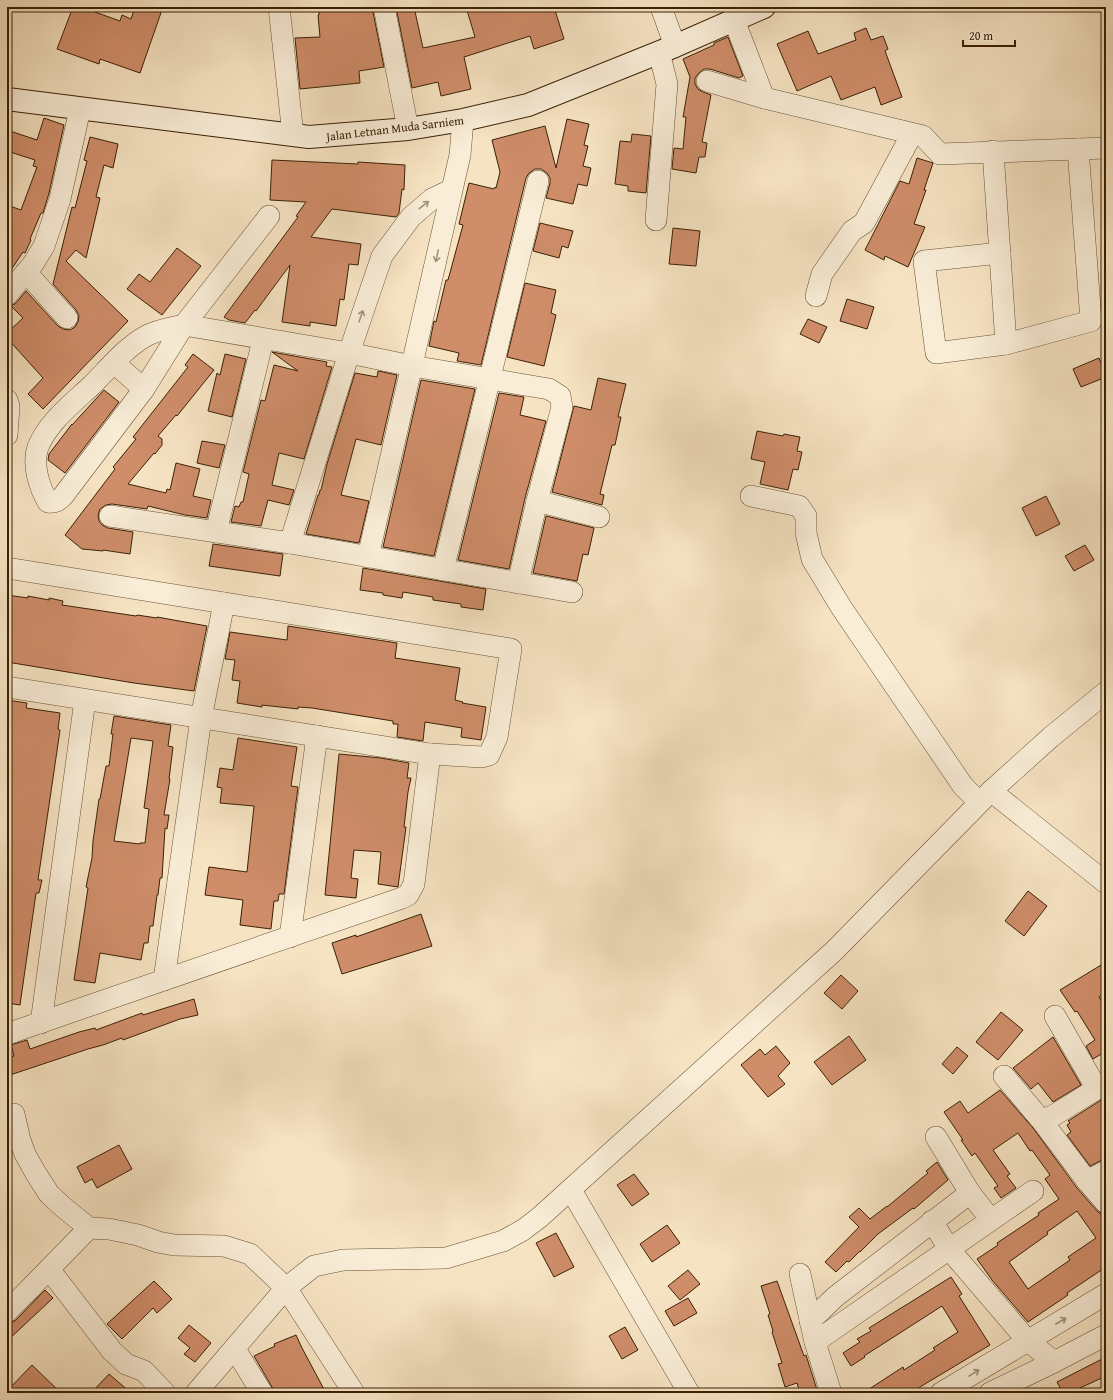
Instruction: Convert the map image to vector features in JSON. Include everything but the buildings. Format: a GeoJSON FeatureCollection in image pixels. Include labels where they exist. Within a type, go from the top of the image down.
{"type":"FeatureCollection","features":[{"type":"Feature","properties":{"kind":"main road","name":"Jalan Letnan Muda Sarniem"},"geometry":{"type":"LineString","coordinates":[[7,99],[309,137],[408,129],[463,120],[528,105],[667,49],[764,7]]}},
{"type":"Feature","properties":{"kind":"street"},"geometry":{"type":"LineString","coordinates":[[279,7],[293,135]]}},
{"type":"Feature","properties":{"kind":"street"},"geometry":{"type":"LineString","coordinates":[[384,7],[408,129]]}},
{"type":"Feature","properties":{"kind":"street"},"geometry":{"type":"LineString","coordinates":[[656,220],[667,84],[667,49],[661,7]]}},
{"type":"Feature","properties":{"kind":"street"},"geometry":{"type":"LineString","coordinates":[[734,20],[764,98]]}},
{"type":"Feature","properties":{"kind":"street"},"geometry":{"type":"LineString","coordinates":[[707,81],[764,98],[923,136],[940,154],[1106,148]]}},
{"type":"Feature","properties":{"kind":"street"},"geometry":{"type":"LineString","coordinates":[[7,295],[33,264],[44,246],[60,199],[80,108]]}},
{"type":"Feature","properties":{"kind":"street"},"geometry":{"type":"LineString","coordinates":[[368,557],[460,155],[463,120]]}},
{"type":"Feature","properties":{"kind":"street"},"geometry":{"type":"LineString","coordinates":[[816,296],[822,274],[852,230],[864,223],[912,134]]}},
{"type":"Feature","properties":{"kind":"street"},"geometry":{"type":"LineString","coordinates":[[1000,253],[924,261],[936,353],[1006,344],[1091,321],[1078,149]]}},
{"type":"Feature","properties":{"kind":"street"},"geometry":{"type":"LineString","coordinates":[[993,152],[1006,344]]}},
{"type":"Feature","properties":{"kind":"street"},"geometry":{"type":"LineString","coordinates":[[443,570],[538,181]]}},
{"type":"Feature","properties":{"kind":"street"},"geometry":{"type":"LineString","coordinates":[[290,543],[349,353],[382,256],[411,217],[432,199],[451,190]]}},
{"type":"Feature","properties":{"kind":"street"},"geometry":{"type":"LineString","coordinates":[[269,216],[184,325],[144,389],[63,496],[54,503],[48,502],[43,494],[38,480],[38,448],[43,436],[56,420],[114,363],[136,342],[147,335],[157,331],[184,325],[263,340],[349,353],[412,366],[548,389],[560,396],[562,407],[537,501],[518,583]]}},
{"type":"Feature","properties":{"kind":"street"},"geometry":{"type":"LineString","coordinates":[[26,272],[67,318]]}},
{"type":"Feature","properties":{"kind":"street"},"geometry":{"type":"LineString","coordinates":[[216,532],[263,340]]}},
{"type":"Feature","properties":{"kind":"street"},"geometry":{"type":"LineString","coordinates":[[114,363],[144,389]]}},
{"type":"Feature","properties":{"kind":"street"},"geometry":{"type":"LineString","coordinates":[[7,400],[9,406],[7,435]]}},
{"type":"Feature","properties":{"kind":"street"},"geometry":{"type":"LineString","coordinates":[[751,496],[799,506],[806,516],[806,533],[812,559],[816,566],[841,607],[963,786],[985,797],[1106,883]]}},
{"type":"Feature","properties":{"kind":"street"},"geometry":{"type":"LineString","coordinates":[[537,501],[599,517]]}},
{"type":"Feature","properties":{"kind":"street"},"geometry":{"type":"LineString","coordinates":[[110,516],[290,543],[572,592]]}},
{"type":"Feature","properties":{"kind":"street"},"geometry":{"type":"LineString","coordinates":[[7,568],[511,649],[497,737],[488,755],[472,758],[430,754],[7,687]]}},
{"type":"Feature","properties":{"kind":"street"},"geometry":{"type":"LineString","coordinates":[[164,980],[201,718],[224,603]]}},
{"type":"Feature","properties":{"kind":"street"},"geometry":{"type":"LineString","coordinates":[[196,1393],[286,1288],[314,1266],[343,1260],[446,1258],[503,1241],[523,1230],[540,1217],[834,951],[985,797],[1050,737],[1106,692]]}},
{"type":"Feature","properties":{"kind":"street"},"geometry":{"type":"LineString","coordinates":[[41,1023],[85,700]]}},
{"type":"Feature","properties":{"kind":"street"},"geometry":{"type":"LineString","coordinates":[[290,936],[317,736]]}},
{"type":"Feature","properties":{"kind":"street"},"geometry":{"type":"LineString","coordinates":[[7,1034],[408,895],[414,884],[430,754]]}},
{"type":"Feature","properties":{"kind":"street"},"geometry":{"type":"LineString","coordinates":[[1042,1121],[1101,1086],[1055,1016]]}},
{"type":"Feature","properties":{"kind":"street"},"geometry":{"type":"LineString","coordinates":[[1004,1076],[1042,1121],[1087,1181],[1106,1203]]}},
{"type":"Feature","properties":{"kind":"street"},"geometry":{"type":"LineString","coordinates":[[14,1114],[25,1154],[49,1194],[89,1228],[109,1229],[174,1245],[224,1246],[250,1254],[286,1288],[354,1393]]}},
{"type":"Feature","properties":{"kind":"street"},"geometry":{"type":"LineString","coordinates":[[936,1137],[970,1193],[991,1220]]}},
{"type":"Feature","properties":{"kind":"street"},"geometry":{"type":"LineString","coordinates":[[1087,1181],[1106,1171]]}},
{"type":"Feature","properties":{"kind":"street"},"geometry":{"type":"LineString","coordinates":[[571,1190],[690,1393]]}},
{"type":"Feature","properties":{"kind":"street"},"geometry":{"type":"LineString","coordinates":[[815,1342],[1033,1191]]}},
{"type":"Feature","properties":{"kind":"street"},"geometry":{"type":"LineString","coordinates":[[810,1321],[835,1297],[970,1193]]}},
{"type":"Feature","properties":{"kind":"street"},"geometry":{"type":"LineString","coordinates":[[932,1221],[949,1249],[1027,1340],[1054,1362]]}},
{"type":"Feature","properties":{"kind":"street"},"geometry":{"type":"LineString","coordinates":[[7,1312],[89,1228]]}},
{"type":"Feature","properties":{"kind":"street"},"geometry":{"type":"LineString","coordinates":[[49,1269],[112,1351],[126,1364],[144,1371],[165,1393]]}},
{"type":"Feature","properties":{"kind":"street"},"geometry":{"type":"LineString","coordinates":[[800,1274],[815,1342],[831,1393]]}},
{"type":"Feature","properties":{"kind":"street"},"geometry":{"type":"LineString","coordinates":[[940,1393],[1106,1294]]}},
{"type":"Feature","properties":{"kind":"street"},"geometry":{"type":"LineString","coordinates":[[835,1297],[847,1320]]}},
{"type":"Feature","properties":{"kind":"street"},"geometry":{"type":"LineString","coordinates":[[992,1362],[999,1389],[1106,1335]]}},
{"type":"Feature","properties":{"kind":"street"},"geometry":{"type":"LineString","coordinates":[[235,1349],[262,1393]]}}]}
